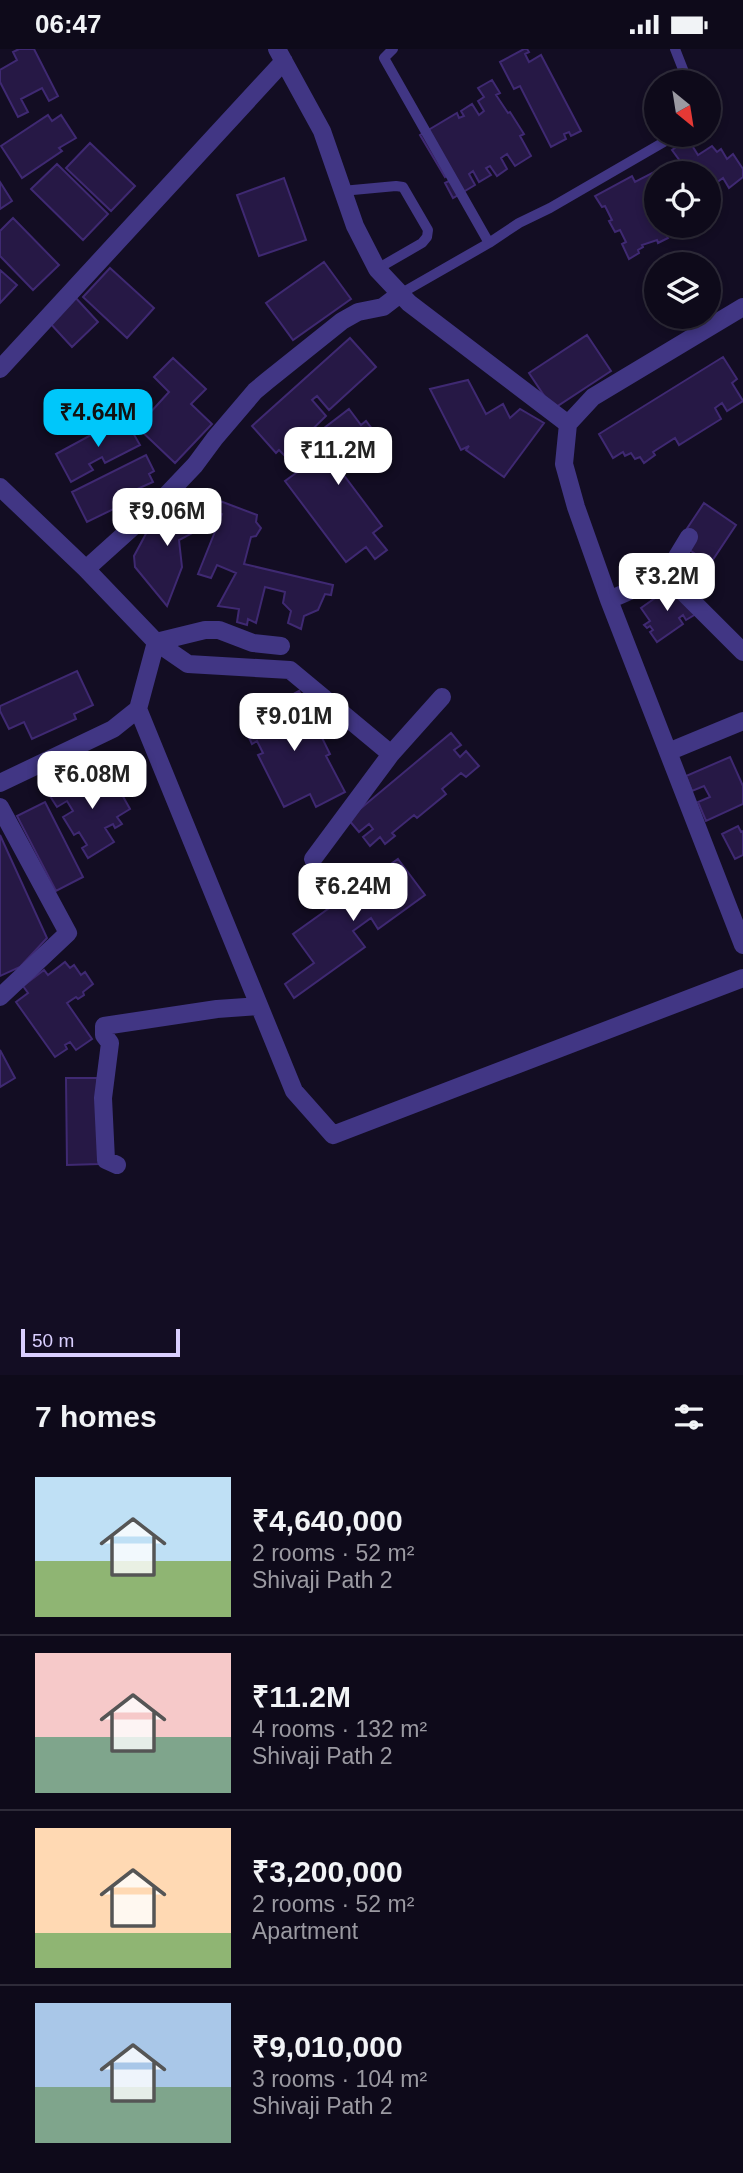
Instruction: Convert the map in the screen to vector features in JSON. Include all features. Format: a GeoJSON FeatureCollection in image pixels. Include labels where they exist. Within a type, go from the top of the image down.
{"type":"FeatureCollection","features":[{"type":"Feature","properties":{"kind":"street"},"geometry":{"type":"LineString","coordinates":[[0,369],[281,55],[322,131],[355,226],[377,269],[400,294],[568,423]]}},
{"type":"Feature","properties":{"kind":"street"},"geometry":{"type":"LineString","coordinates":[[86,569],[195,465],[255,391],[342,321],[358,312],[383,307],[400,294]]}},
{"type":"Feature","properties":{"kind":"street"},"geometry":{"type":"LineString","coordinates":[[743,307],[593,397],[568,423],[564,464],[576,507],[609,600],[743,945]]}},
{"type":"Feature","properties":{"kind":"street"},"geometry":{"type":"LineString","coordinates":[[0,487],[86,569],[156,642],[188,664],[290,670],[390,754]]}},
{"type":"Feature","properties":{"kind":"street"},"geometry":{"type":"LineString","coordinates":[[609,600],[666,575],[689,537]]}},
{"type":"Feature","properties":{"kind":"street"},"geometry":{"type":"LineString","coordinates":[[666,575],[743,652]]}},
{"type":"Feature","properties":{"kind":"street"},"geometry":{"type":"LineString","coordinates":[[156,642],[205,630],[219,630],[253,643],[281,646]]}},
{"type":"Feature","properties":{"kind":"street"},"geometry":{"type":"LineString","coordinates":[[0,783],[113,729],[138,709],[156,642]]}},
{"type":"Feature","properties":{"kind":"street"},"geometry":{"type":"LineString","coordinates":[[313,859],[390,754],[442,697]]}},
{"type":"Feature","properties":{"kind":"street"},"geometry":{"type":"LineString","coordinates":[[138,709],[295,1091],[333,1135],[743,978]]}},
{"type":"Feature","properties":{"kind":"street"},"geometry":{"type":"LineString","coordinates":[[668,752],[743,720]]}},
{"type":"Feature","properties":{"kind":"street"},"geometry":{"type":"LineString","coordinates":[[0,997],[68,933],[2,816]]}},
{"type":"Feature","properties":{"kind":"street"},"geometry":{"type":"LineString","coordinates":[[117,1165],[106,1160],[103,1098],[110,1043],[104,1035],[104,1027],[217,1009],[259,1006]]}},
{"type":"Feature","properties":{"kind":"lane"},"geometry":{"type":"LineString","coordinates":[[393,49],[384,58],[489,243]]}},
{"type":"Feature","properties":{"kind":"lane"},"geometry":{"type":"LineString","coordinates":[[675,49],[683,70]]}},
{"type":"Feature","properties":{"kind":"lane"},"geometry":{"type":"LineString","coordinates":[[400,294],[519,223],[655,147]]}},
{"type":"Feature","properties":{"kind":"lane"},"geometry":{"type":"LineString","coordinates":[[342,191],[403,187],[428,230],[422,243],[377,269]]}},
{"type":"Feature","properties":{"kind":"building"},"geometry":{"type":"Polygon","coordinates":[[[19,49],[34,49],[58,96],[49,101],[42,88],[21,99],[28,112],[18,117],[0,82],[0,70],[17,60],[13,52],[19,49]]]}},
{"type":"Feature","properties":{"kind":"building"},"geometry":{"type":"Polygon","coordinates":[[[524,49],[529,52],[525,54],[529,62],[541,55],[581,131],[571,136],[569,132],[564,134],[566,139],[551,147],[520,86],[514,89],[500,62],[524,49]]]}},
{"type":"Feature","properties":{"kind":"building"},"geometry":{"type":"Polygon","coordinates":[[[492,80],[500,93],[496,95],[524,134],[520,136],[531,156],[515,166],[507,154],[501,158],[507,169],[497,176],[490,166],[486,168],[491,175],[479,182],[473,171],[469,174],[475,185],[453,198],[445,183],[451,180],[448,175],[445,177],[420,135],[457,113],[459,118],[464,116],[461,111],[472,104],[479,115],[484,111],[478,101],[484,97],[478,88],[492,80]]]}},
{"type":"Feature","properties":{"kind":"building"},"geometry":{"type":"Polygon","coordinates":[[[48,115],[52,121],[61,115],[76,138],[59,148],[62,151],[22,178],[1,146],[48,115]]]}},
{"type":"Feature","properties":{"kind":"building"},"geometry":{"type":"Polygon","coordinates":[[[90,143],[135,186],[111,211],[66,168],[90,143]]]}},
{"type":"Feature","properties":{"kind":"building"},"geometry":{"type":"Polygon","coordinates":[[[676,147],[693,147],[698,155],[710,147],[717,152],[721,149],[727,159],[733,154],[743,169],[743,177],[729,188],[723,178],[721,179],[721,161],[680,161],[672,150],[676,147]]]}},
{"type":"Feature","properties":{"kind":"building"},"geometry":{"type":"Polygon","coordinates":[[[57,164],[108,214],[83,240],[31,189],[57,164]]]}},
{"type":"Feature","properties":{"kind":"building"},"geometry":{"type":"Polygon","coordinates":[[[632,176],[635,182],[644,177],[644,238],[668,238],[658,243],[657,240],[642,245],[639,253],[629,259],[622,244],[626,242],[620,230],[615,232],[605,206],[602,207],[595,196],[632,176]]]}},
{"type":"Feature","properties":{"kind":"building"},"geometry":{"type":"Polygon","coordinates":[[[284,178],[306,240],[259,256],[237,195],[284,178]]]}},
{"type":"Feature","properties":{"kind":"building"},"geometry":{"type":"Polygon","coordinates":[[[0,182],[12,201],[0,209],[0,182]]]}},
{"type":"Feature","properties":{"kind":"building"},"geometry":{"type":"Polygon","coordinates":[[[13,218],[59,265],[33,290],[0,256],[0,231],[13,218]]]}},
{"type":"Feature","properties":{"kind":"building"},"geometry":{"type":"Polygon","coordinates":[[[324,262],[351,299],[293,340],[266,303],[324,262]]]}},
{"type":"Feature","properties":{"kind":"building"},"geometry":{"type":"Polygon","coordinates":[[[110,268],[154,308],[127,338],[83,297],[110,268]]]}},
{"type":"Feature","properties":{"kind":"building"},"geometry":{"type":"Polygon","coordinates":[[[0,270],[17,285],[0,303],[0,270]]]}},
{"type":"Feature","properties":{"kind":"building"},"geometry":{"type":"Polygon","coordinates":[[[74,296],[98,322],[72,347],[48,321],[74,296]]]}},
{"type":"Feature","properties":{"kind":"building"},"geometry":{"type":"Polygon","coordinates":[[[587,335],[611,371],[553,409],[529,373],[587,335]]]}},
{"type":"Feature","properties":{"kind":"building"},"geometry":{"type":"Polygon","coordinates":[[[350,338],[376,367],[329,410],[317,396],[312,400],[326,416],[285,456],[279,450],[276,453],[252,426],[350,338]]]}},
{"type":"Feature","properties":{"kind":"building"},"geometry":{"type":"Polygon","coordinates":[[[723,357],[737,379],[732,383],[743,401],[727,411],[722,403],[715,408],[721,419],[679,445],[675,438],[653,452],[655,455],[644,463],[640,457],[635,459],[631,453],[625,456],[623,452],[613,458],[599,434],[723,357]]]}},
{"type":"Feature","properties":{"kind":"building"},"geometry":{"type":"Polygon","coordinates":[[[173,358],[206,389],[191,404],[212,424],[175,463],[137,427],[169,392],[154,377],[173,358]]]}},
{"type":"Feature","properties":{"kind":"building"},"geometry":{"type":"Polygon","coordinates":[[[468,380],[486,414],[503,404],[510,418],[520,409],[544,423],[504,477],[466,450],[469,446],[461,450],[430,389],[468,380]]]}},
{"type":"Feature","properties":{"kind":"building"},"geometry":{"type":"Polygon","coordinates":[[[349,409],[361,425],[366,421],[379,438],[337,466],[382,526],[373,533],[387,550],[375,559],[366,547],[346,562],[285,481],[310,463],[298,448],[349,409]]]}},
{"type":"Feature","properties":{"kind":"building"},"geometry":{"type":"Polygon","coordinates":[[[124,417],[140,445],[105,463],[102,457],[89,464],[93,470],[71,482],[56,454],[124,417]]]}},
{"type":"Feature","properties":{"kind":"building"},"geometry":{"type":"Polygon","coordinates":[[[146,455],[154,471],[149,474],[153,482],[135,490],[138,495],[130,501],[87,522],[72,492],[146,455]]]}},
{"type":"Feature","properties":{"kind":"building"},"geometry":{"type":"Polygon","coordinates":[[[194,497],[201,507],[197,511],[205,523],[200,529],[179,540],[182,567],[167,606],[135,567],[134,556],[148,530],[167,513],[173,513],[184,498],[194,497]]]}},
{"type":"Feature","properties":{"kind":"building"},"geometry":{"type":"Polygon","coordinates":[[[220,501],[257,515],[256,522],[261,528],[256,536],[251,537],[244,564],[333,585],[331,595],[325,594],[318,610],[304,616],[301,629],[288,623],[291,611],[283,603],[285,592],[265,587],[256,623],[248,619],[247,625],[237,622],[239,609],[218,606],[236,573],[217,565],[211,578],[198,574],[222,514],[216,512],[220,501]]]}},
{"type":"Feature","properties":{"kind":"building"},"geometry":{"type":"Polygon","coordinates":[[[704,503],[736,525],[710,564],[678,542],[704,503]]]}},
{"type":"Feature","properties":{"kind":"building"},"geometry":{"type":"Polygon","coordinates":[[[675,584],[696,614],[686,620],[683,615],[679,618],[683,624],[657,642],[650,632],[653,630],[650,626],[647,628],[644,625],[650,621],[641,608],[675,584]]]}},
{"type":"Feature","properties":{"kind":"building"},"geometry":{"type":"Polygon","coordinates":[[[77,671],[93,705],[74,714],[76,719],[32,739],[24,722],[9,729],[0,706],[77,671]]]}},
{"type":"Feature","properties":{"kind":"building"},"geometry":{"type":"Polygon","coordinates":[[[299,691],[330,754],[326,756],[345,792],[316,807],[310,794],[284,807],[258,755],[263,753],[257,741],[252,744],[241,721],[267,708],[271,717],[285,709],[281,701],[299,691]]]}},
{"type":"Feature","properties":{"kind":"building"},"geometry":{"type":"Polygon","coordinates":[[[451,733],[461,745],[454,750],[460,757],[466,751],[479,766],[466,777],[461,773],[442,789],[446,794],[417,818],[414,815],[392,833],[395,836],[385,844],[380,837],[370,846],[363,837],[373,829],[369,824],[359,832],[348,819],[451,733]]]}},
{"type":"Feature","properties":{"kind":"building"},"geometry":{"type":"Polygon","coordinates":[[[730,757],[743,786],[743,804],[706,821],[698,802],[710,797],[704,786],[692,791],[686,776],[730,757]]]}},
{"type":"Feature","properties":{"kind":"building"},"geometry":{"type":"Polygon","coordinates":[[[79,775],[89,791],[112,777],[130,809],[117,817],[122,824],[115,828],[113,824],[105,828],[114,842],[88,858],[82,848],[87,845],[79,832],[74,835],[63,817],[73,811],[67,801],[57,807],[48,793],[79,775]]]}},
{"type":"Feature","properties":{"kind":"building"},"geometry":{"type":"Polygon","coordinates":[[[45,802],[83,877],[56,891],[17,816],[45,802]]]}},
{"type":"Feature","properties":{"kind":"building"},"geometry":{"type":"Polygon","coordinates":[[[738,826],[741,832],[743,831],[743,855],[735,859],[722,834],[738,826]]]}},
{"type":"Feature","properties":{"kind":"building"},"geometry":{"type":"Polygon","coordinates":[[[0,835],[47,938],[20,967],[0,976],[0,835]]]}},
{"type":"Feature","properties":{"kind":"building"},"geometry":{"type":"Polygon","coordinates":[[[398,859],[425,895],[378,929],[371,918],[353,931],[365,947],[294,998],[285,984],[314,963],[293,934],[398,859]]]}},
{"type":"Feature","properties":{"kind":"building"},"geometry":{"type":"Polygon","coordinates":[[[65,962],[70,968],[74,965],[81,975],[85,972],[93,984],[83,992],[84,995],[67,1003],[92,1039],[76,1050],[70,1042],[65,1045],[67,1049],[55,1057],[16,1002],[28,993],[23,986],[44,970],[48,975],[65,962]]]}},
{"type":"Feature","properties":{"kind":"building"},"geometry":{"type":"Polygon","coordinates":[[[0,1050],[15,1078],[0,1087],[0,1050]]]}},
{"type":"Feature","properties":{"kind":"building"},"geometry":{"type":"Polygon","coordinates":[[[66,1078],[97,1078],[99,1164],[67,1165],[66,1078]]]}}]}
